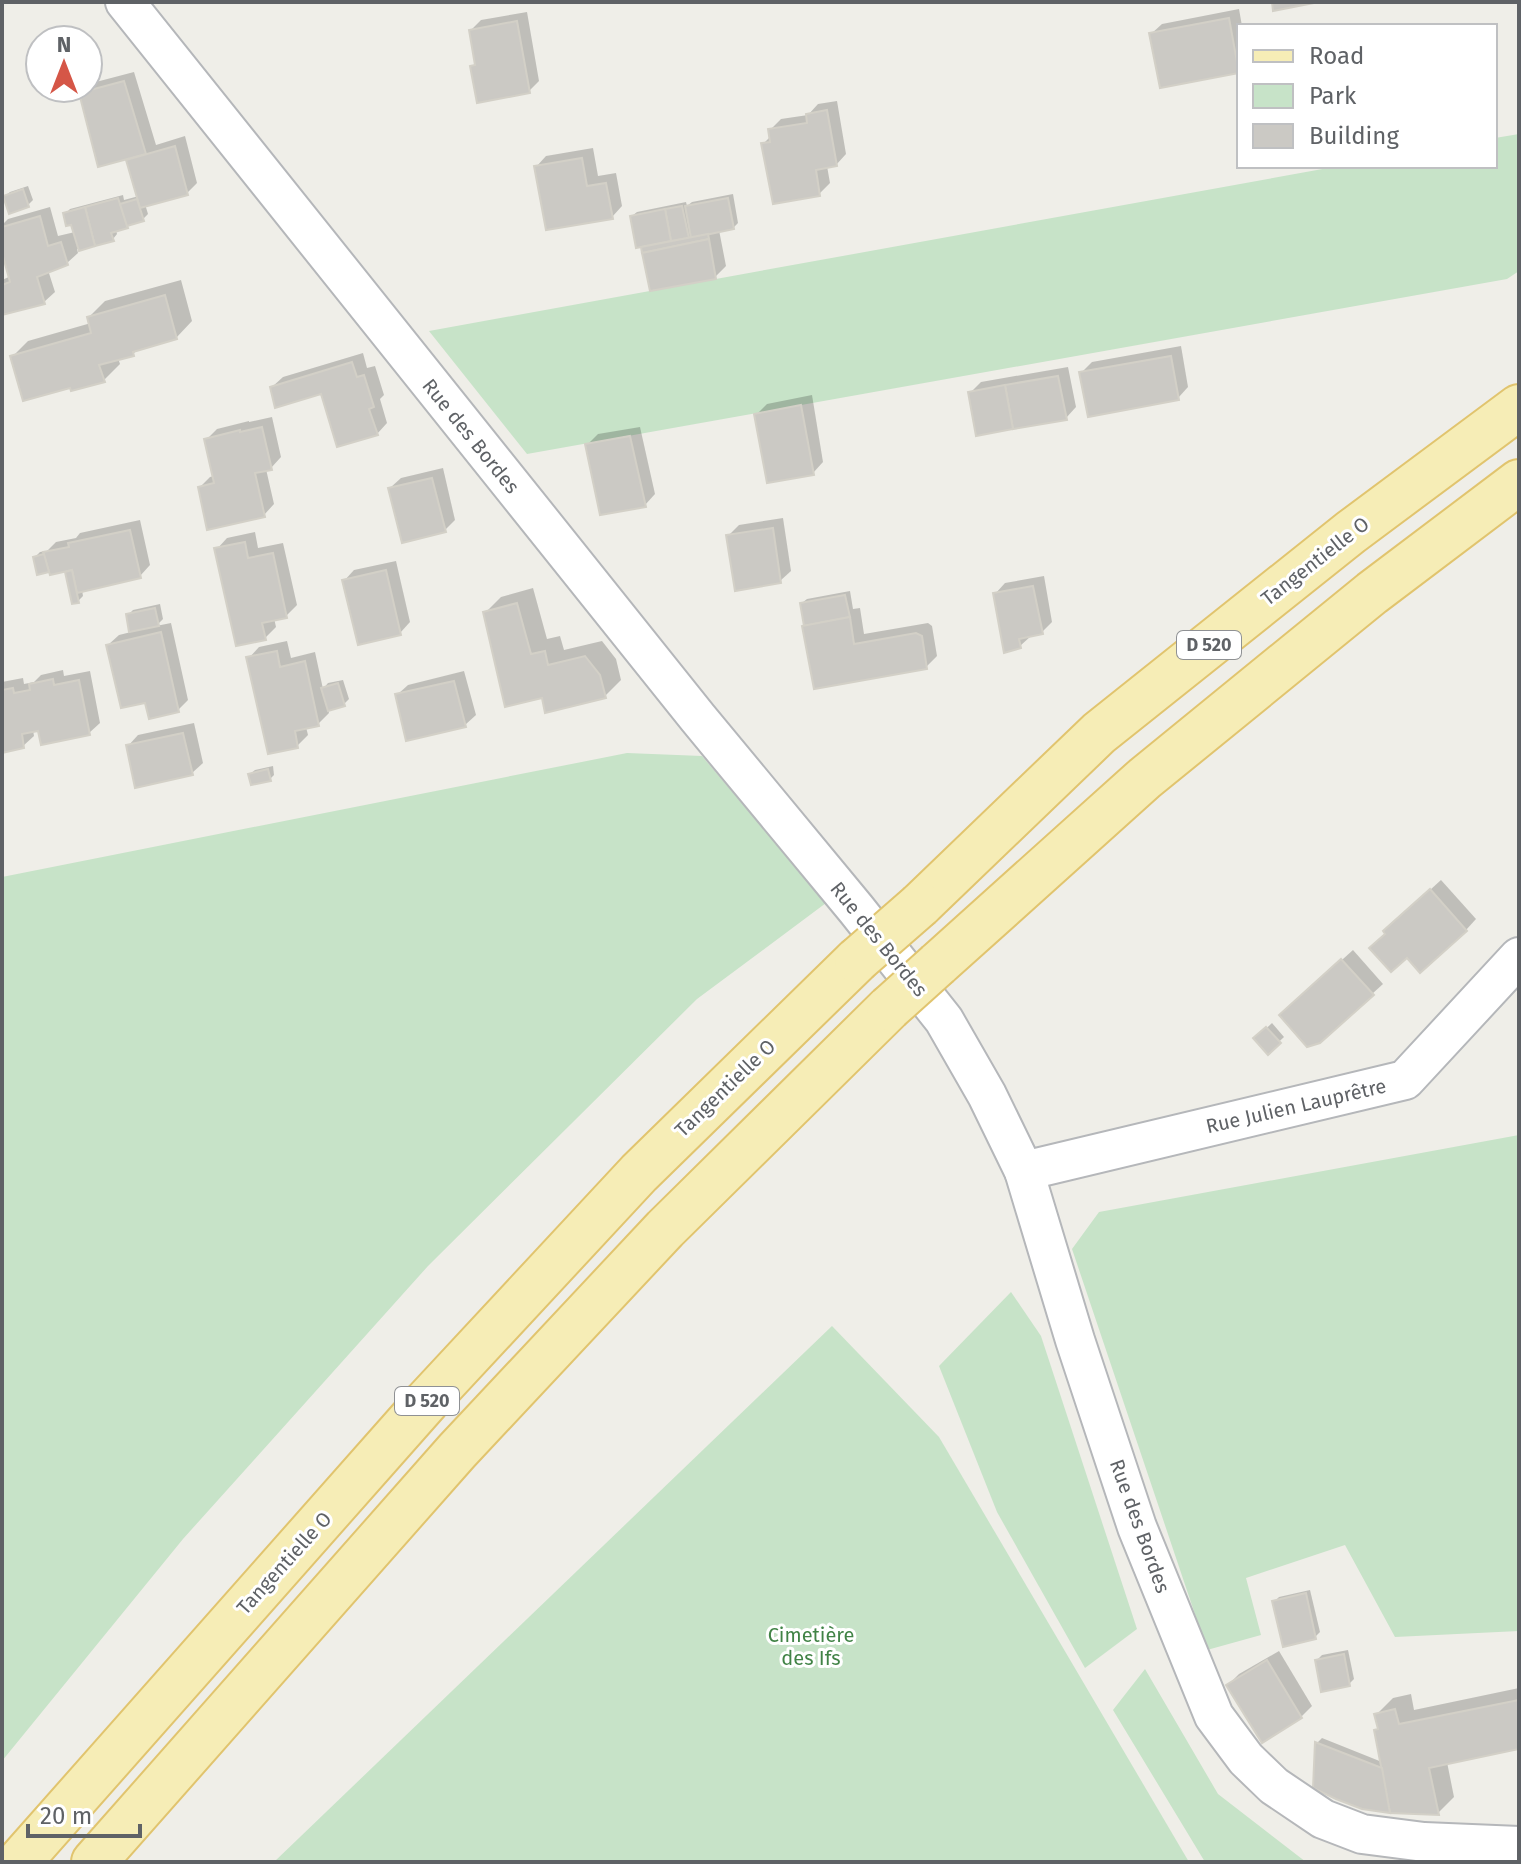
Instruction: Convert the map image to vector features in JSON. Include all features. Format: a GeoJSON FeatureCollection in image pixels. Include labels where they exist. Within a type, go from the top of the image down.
{"type":"FeatureCollection","features":[{"type":"Feature","properties":{"kind":"main road","name":"Tangentielle O"},"geometry":{"type":"LineString","coordinates":[[19,1862],[427,1401],[639,1173],[857,960],[920,905],[1099,733],[1351,532],[1519,407]]}},
{"type":"Feature","properties":{"kind":"main road","name":"D 520"},"geometry":{"type":"LineString","coordinates":[[94,1862],[457,1451],[665,1229],[889,1008],[1157,768],[1372,593],[1519,482]]}},
{"type":"Feature","properties":{"kind":"street","name":"Rue des Bordes"},"geometry":{"type":"LineString","coordinates":[[125,2],[944,1020],[987,1095],[1024,1171],[1075,1340],[1137,1527],[1214,1716],[1246,1759],[1274,1786],[1323,1819],[1362,1834],[1424,1842],[1519,1846]]}},
{"type":"Feature","properties":{"kind":"street","name":"Rue Julien Lauprêtre"},"geometry":{"type":"LineString","coordinates":[[1024,1171],[1405,1080],[1519,957]]}},
{"type":"Feature","properties":{"kind":"green space"},"geometry":{"type":"Polygon","coordinates":[[[1519,134],[1519,271],[1507,279],[527,454],[429,331],[1328,168],[1497,168],[1497,138],[1519,134]]]}},
{"type":"Feature","properties":{"kind":"green space"},"geometry":{"type":"Polygon","coordinates":[[[627,753],[702,756],[826,903],[697,999],[428,1266],[183,1539],[2,1761],[2,877],[627,753]]]}},
{"type":"Feature","properties":{"kind":"green space"},"geometry":{"type":"Polygon","coordinates":[[[1519,1135],[1519,1631],[1395,1637],[1345,1545],[1246,1578],[1261,1635],[1207,1650],[1072,1249],[1099,1212],[1519,1135]]]}},
{"type":"Feature","properties":{"kind":"green space"},"geometry":{"type":"Polygon","coordinates":[[[1011,1292],[1041,1336],[1137,1629],[1085,1668],[997,1512],[939,1366],[1011,1292]]]}},
{"type":"Feature","properties":{"kind":"green space","name":"Cimetière des Ifs"},"geometry":{"type":"Polygon","coordinates":[[[832,1326],[939,1437],[1189,1862],[274,1862],[832,1326]]]}},
{"type":"Feature","properties":{"kind":"green space"},"geometry":{"type":"Polygon","coordinates":[[[1145,1669],[1218,1794],[1306,1862],[1205,1862],[1113,1710],[1145,1669]]]}},
{"type":"Feature","properties":{"kind":"building"},"geometry":{"type":"Polygon","coordinates":[[[1272,2],[1319,2],[1273,11],[1272,2]]]}},
{"type":"Feature","properties":{"kind":"building"},"geometry":{"type":"Polygon","coordinates":[[[1229,18],[1237,73],[1160,88],[1149,33],[1229,18]]]}},
{"type":"Feature","properties":{"kind":"building"},"geometry":{"type":"Polygon","coordinates":[[[517,21],[530,93],[477,103],[470,66],[475,65],[469,30],[517,21]]]}},
{"type":"Feature","properties":{"kind":"building"},"geometry":{"type":"Polygon","coordinates":[[[124,81],[146,154],[98,167],[82,104],[104,104],[104,86],[124,81]]]}},
{"type":"Feature","properties":{"kind":"building"},"geometry":{"type":"Polygon","coordinates":[[[827,110],[837,166],[816,170],[820,196],[773,204],[761,143],[770,142],[768,129],[807,123],[806,114],[827,110]]]}},
{"type":"Feature","properties":{"kind":"building"},"geometry":{"type":"Polygon","coordinates":[[[175,146],[188,195],[140,208],[126,160],[175,146]]]}},
{"type":"Feature","properties":{"kind":"building"},"geometry":{"type":"Polygon","coordinates":[[[582,158],[587,186],[606,183],[613,219],[546,230],[534,166],[582,158]]]}},
{"type":"Feature","properties":{"kind":"building"},"geometry":{"type":"Polygon","coordinates":[[[23,189],[29,207],[9,214],[3,196],[23,189]]]}},
{"type":"Feature","properties":{"kind":"building"},"geometry":{"type":"Polygon","coordinates":[[[118,198],[128,228],[111,233],[114,241],[95,246],[85,207],[118,198]]]}},
{"type":"Feature","properties":{"kind":"building"},"geometry":{"type":"Polygon","coordinates":[[[728,198],[734,229],[691,238],[685,206],[728,198]]]}},
{"type":"Feature","properties":{"kind":"building"},"geometry":{"type":"Polygon","coordinates":[[[137,199],[144,221],[127,226],[120,204],[137,199]]]}},
{"type":"Feature","properties":{"kind":"building"},"geometry":{"type":"Polygon","coordinates":[[[682,206],[689,238],[671,241],[665,209],[682,206]]]}},
{"type":"Feature","properties":{"kind":"building"},"geometry":{"type":"Polygon","coordinates":[[[85,207],[95,246],[79,251],[71,225],[66,226],[63,213],[85,207]]]}},
{"type":"Feature","properties":{"kind":"building"},"geometry":{"type":"Polygon","coordinates":[[[665,209],[671,241],[636,248],[630,216],[665,209]]]}},
{"type":"Feature","properties":{"kind":"building"},"geometry":{"type":"Polygon","coordinates":[[[40,216],[48,246],[61,242],[68,265],[37,277],[45,304],[2,315],[2,285],[10,282],[2,253],[2,227],[40,216]]]}},
{"type":"Feature","properties":{"kind":"building"},"geometry":{"type":"Polygon","coordinates":[[[708,234],[709,239],[642,253],[641,247],[708,234]]]}},
{"type":"Feature","properties":{"kind":"building"},"geometry":{"type":"Polygon","coordinates":[[[709,239],[716,279],[650,291],[642,253],[709,239]]]}},
{"type":"Feature","properties":{"kind":"building"},"geometry":{"type":"Polygon","coordinates":[[[165,295],[177,339],[133,352],[134,356],[99,365],[105,382],[23,401],[10,356],[91,333],[87,317],[165,295]]]}},
{"type":"Feature","properties":{"kind":"building"},"geometry":{"type":"Polygon","coordinates":[[[1171,356],[1179,400],[1088,417],[1079,372],[1171,356]]]}},
{"type":"Feature","properties":{"kind":"building"},"geometry":{"type":"Polygon","coordinates":[[[352,362],[357,377],[364,375],[374,407],[369,409],[378,435],[337,447],[321,394],[275,408],[270,387],[352,362]]]}},
{"type":"Feature","properties":{"kind":"building"},"geometry":{"type":"Polygon","coordinates":[[[1058,376],[1067,420],[1013,429],[1005,385],[1058,376]]]}},
{"type":"Feature","properties":{"kind":"building"},"geometry":{"type":"Polygon","coordinates":[[[1005,385],[1013,429],[976,436],[968,392],[1005,385]]]}},
{"type":"Feature","properties":{"kind":"building"},"geometry":{"type":"Polygon","coordinates":[[[801,405],[814,475],[767,483],[754,414],[801,405]]]}},
{"type":"Feature","properties":{"kind":"building"},"geometry":{"type":"Polygon","coordinates":[[[262,427],[272,470],[255,473],[265,517],[207,530],[198,487],[214,483],[204,439],[262,427]]]}},
{"type":"Feature","properties":{"kind":"building"},"geometry":{"type":"Polygon","coordinates":[[[630,436],[646,507],[600,515],[585,444],[630,436]]]}},
{"type":"Feature","properties":{"kind":"building"},"geometry":{"type":"Polygon","coordinates":[[[432,478],[446,532],[402,543],[388,488],[432,478]]]}},
{"type":"Feature","properties":{"kind":"building"},"geometry":{"type":"Polygon","coordinates":[[[773,528],[781,583],[735,591],[726,535],[773,528]]]}},
{"type":"Feature","properties":{"kind":"building"},"geometry":{"type":"Polygon","coordinates":[[[130,530],[141,578],[77,593],[72,570],[50,575],[43,552],[69,547],[68,543],[130,530]]]}},
{"type":"Feature","properties":{"kind":"building"},"geometry":{"type":"Polygon","coordinates":[[[245,542],[248,558],[273,553],[287,618],[262,623],[266,640],[236,646],[214,548],[245,542]]]}},
{"type":"Feature","properties":{"kind":"building"},"geometry":{"type":"Polygon","coordinates":[[[44,554],[49,572],[37,575],[33,557],[44,554]]]}},
{"type":"Feature","properties":{"kind":"building"},"geometry":{"type":"Polygon","coordinates":[[[72,570],[79,603],[72,604],[65,572],[72,570]]]}},
{"type":"Feature","properties":{"kind":"building"},"geometry":{"type":"Polygon","coordinates":[[[386,570],[401,635],[358,645],[342,580],[386,570]]]}},
{"type":"Feature","properties":{"kind":"building"},"geometry":{"type":"Polygon","coordinates":[[[1033,586],[1043,634],[1019,639],[1021,648],[1004,653],[993,593],[1033,586]]]}},
{"type":"Feature","properties":{"kind":"building"},"geometry":{"type":"Polygon","coordinates":[[[845,595],[850,617],[804,626],[800,603],[845,595]]]}},
{"type":"Feature","properties":{"kind":"building"},"geometry":{"type":"Polygon","coordinates":[[[517,603],[531,654],[545,651],[548,665],[585,656],[600,675],[606,698],[545,713],[542,698],[505,707],[483,612],[517,603]]]}},
{"type":"Feature","properties":{"kind":"building"},"geometry":{"type":"Polygon","coordinates":[[[155,608],[159,626],[129,632],[126,614],[155,608]]]}},
{"type":"Feature","properties":{"kind":"building"},"geometry":{"type":"Polygon","coordinates":[[[850,617],[854,644],[916,633],[922,636],[927,669],[814,689],[802,626],[850,617]]]}},
{"type":"Feature","properties":{"kind":"building"},"geometry":{"type":"Polygon","coordinates":[[[161,632],[179,712],[149,719],[145,703],[121,708],[106,645],[161,632]]]}},
{"type":"Feature","properties":{"kind":"building"},"geometry":{"type":"Polygon","coordinates":[[[277,651],[280,667],[305,661],[319,726],[295,731],[298,748],[268,754],[246,657],[277,651]]]}},
{"type":"Feature","properties":{"kind":"building"},"geometry":{"type":"Polygon","coordinates":[[[53,679],[54,685],[79,680],[90,735],[41,745],[38,731],[22,734],[24,748],[2,753],[2,690],[13,688],[14,693],[30,690],[29,684],[53,679]]]}},
{"type":"Feature","properties":{"kind":"building"},"geometry":{"type":"Polygon","coordinates":[[[454,681],[466,727],[406,741],[395,694],[454,681]]]}},
{"type":"Feature","properties":{"kind":"building"},"geometry":{"type":"Polygon","coordinates":[[[338,683],[345,706],[328,711],[321,688],[338,683]]]}},
{"type":"Feature","properties":{"kind":"building"},"geometry":{"type":"Polygon","coordinates":[[[183,733],[193,775],[135,788],[126,745],[183,733]]]}},
{"type":"Feature","properties":{"kind":"building"},"geometry":{"type":"Polygon","coordinates":[[[268,769],[271,781],[251,785],[248,774],[268,769]]]}},
{"type":"Feature","properties":{"kind":"building"},"geometry":{"type":"Polygon","coordinates":[[[1430,889],[1467,931],[1420,973],[1407,958],[1391,972],[1369,948],[1385,934],[1383,931],[1430,889]]]}},
{"type":"Feature","properties":{"kind":"building"},"geometry":{"type":"Polygon","coordinates":[[[1341,959],[1374,995],[1320,1043],[1307,1047],[1279,1015],[1341,959]]]}},
{"type":"Feature","properties":{"kind":"building"},"geometry":{"type":"Polygon","coordinates":[[[1266,1027],[1281,1043],[1268,1055],[1253,1038],[1266,1027]]]}},
{"type":"Feature","properties":{"kind":"building"},"geometry":{"type":"Polygon","coordinates":[[[1306,1593],[1316,1639],[1283,1647],[1272,1601],[1306,1593]]]}},
{"type":"Feature","properties":{"kind":"building"},"geometry":{"type":"Polygon","coordinates":[[[1344,1654],[1350,1686],[1321,1692],[1315,1660],[1344,1654]]]}},
{"type":"Feature","properties":{"kind":"building"},"geometry":{"type":"Polygon","coordinates":[[[1267,1660],[1302,1718],[1262,1743],[1226,1685],[1267,1660]]]}},
{"type":"Feature","properties":{"kind":"building"},"geometry":{"type":"Polygon","coordinates":[[[1519,1700],[1519,1749],[1429,1768],[1439,1815],[1390,1813],[1374,1730],[1378,1729],[1374,1714],[1395,1709],[1399,1724],[1519,1700]]]}},
{"type":"Feature","properties":{"kind":"building"},"geometry":{"type":"Polygon","coordinates":[[[1315,1742],[1382,1768],[1390,1813],[1362,1809],[1313,1788],[1315,1742]]]}}]}
